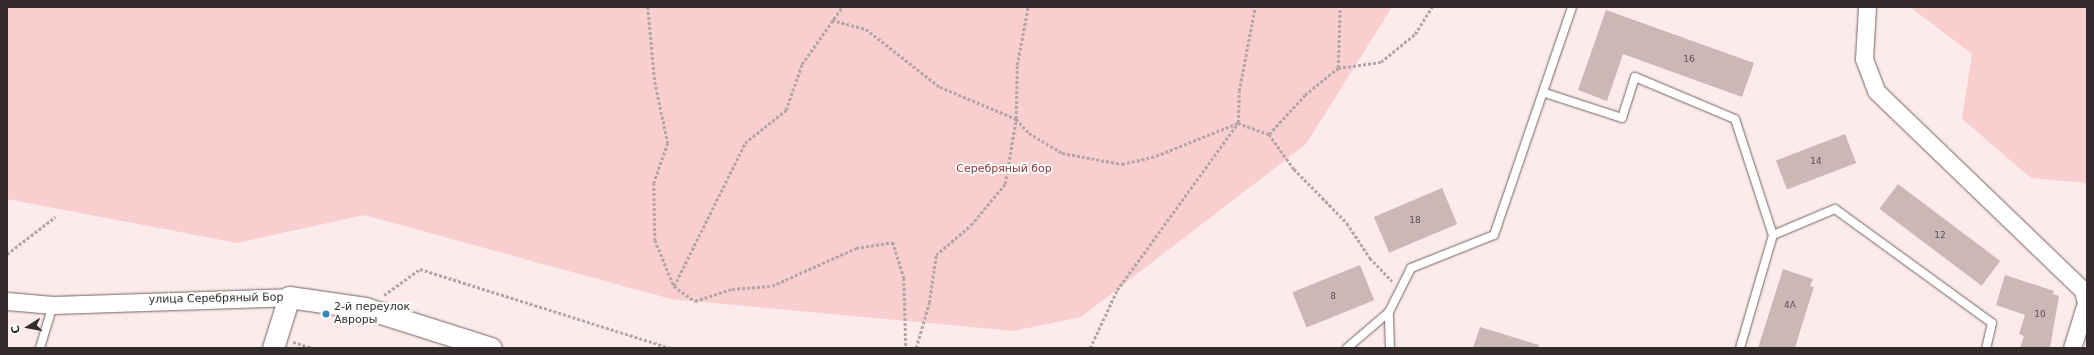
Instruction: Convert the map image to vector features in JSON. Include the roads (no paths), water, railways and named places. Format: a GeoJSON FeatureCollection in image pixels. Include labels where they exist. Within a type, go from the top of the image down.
{"type":"FeatureCollection","features":[{"type":"Feature","properties":{"kind":"street"},"geometry":{"type":"LineString","coordinates":[[1867,7],[1864,59],[1876,91],[2083,290],[2086,303],[2072,348]]}},
{"type":"Feature","properties":{"kind":"street"},"geometry":{"type":"LineString","coordinates":[[273,348],[289,297]]}},
{"type":"Feature","properties":{"kind":"street","name":"улица Серебряный Бор"},"geometry":{"type":"LineString","coordinates":[[7,301],[53,305],[289,297],[365,308],[490,348]]}},
{"type":"Feature","properties":{"kind":"lane"},"geometry":{"type":"LineString","coordinates":[[1390,348],[1389,312],[1399,287],[1411,268],[1494,235],[1545,93],[1572,7]]}},
{"type":"Feature","properties":{"kind":"lane"},"geometry":{"type":"LineString","coordinates":[[1545,93],[1622,118],[1635,77],[1735,119],[1773,235],[1740,348]]}},
{"type":"Feature","properties":{"kind":"lane"},"geometry":{"type":"LineString","coordinates":[[1773,235],[1835,209],[1992,323],[1986,348]]}},
{"type":"Feature","properties":{"kind":"lane"},"geometry":{"type":"LineString","coordinates":[[40,348],[53,305]]}},
{"type":"Feature","properties":{"kind":"lane"},"geometry":{"type":"LineString","coordinates":[[1347,348],[1389,312]]}},
{"type":"Feature","properties":{"kind":"place","name":"2-й переулок Авроры"},"geometry":{"type":"Point","coordinates":[326,314]}},
{"type":"Feature","properties":{"kind":"park label","name":"Серебряный бор"},"geometry":{"type":"Point","coordinates":[1004,169]}}]}
